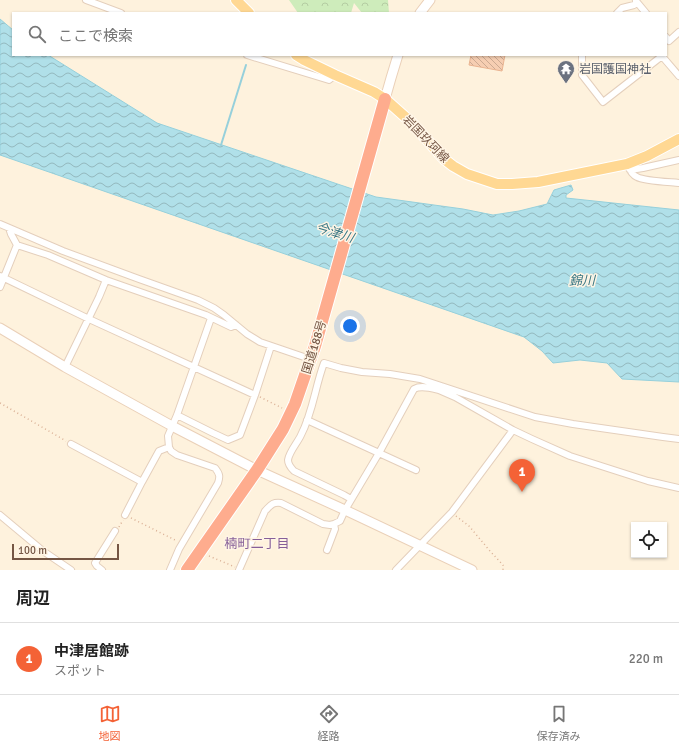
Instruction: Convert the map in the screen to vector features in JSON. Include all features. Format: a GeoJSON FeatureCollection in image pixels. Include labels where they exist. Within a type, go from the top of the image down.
{"type":"FeatureCollection","features":[{"type":"Feature","properties":{"kind":"highway","name":"国道188号"},"geometry":{"type":"LineString","coordinates":[[187,570],[257,470],[282,429],[302,386],[385,99]]}},
{"type":"Feature","properties":{"kind":"main road"},"geometry":{"type":"LineString","coordinates":[[236,0],[248,12]]}},
{"type":"Feature","properties":{"kind":"main road","name":"岩国玖珂線"},"geometry":{"type":"LineString","coordinates":[[298,56],[335,75],[374,92],[385,99],[412,123],[444,159],[453,166],[467,174],[497,184],[538,182],[628,167],[679,139]]}},
{"type":"Feature","properties":{"kind":"street"},"geometry":{"type":"LineString","coordinates":[[86,0],[118,12]]}},
{"type":"Feature","properties":{"kind":"street"},"geometry":{"type":"LineString","coordinates":[[421,12],[430,0]]}},
{"type":"Feature","properties":{"kind":"street"},"geometry":{"type":"LineString","coordinates":[[618,12],[622,8],[634,5],[636,2],[645,12]]}},
{"type":"Feature","properties":{"kind":"street"},"geometry":{"type":"LineString","coordinates":[[667,39],[669,41],[679,32]]}},
{"type":"Feature","properties":{"kind":"street"},"geometry":{"type":"LineString","coordinates":[[250,56],[328,80],[335,75]]}},
{"type":"Feature","properties":{"kind":"street"},"geometry":{"type":"LineString","coordinates":[[385,99],[398,56]]}},
{"type":"Feature","properties":{"kind":"street"},"geometry":{"type":"LineString","coordinates":[[581,56],[582,75],[603,102],[660,56]]}},
{"type":"Feature","properties":{"kind":"street"},"geometry":{"type":"LineString","coordinates":[[662,56],[679,76]]}},
{"type":"Feature","properties":{"kind":"street"},"geometry":{"type":"LineString","coordinates":[[628,167],[643,168],[679,160]]}},
{"type":"Feature","properties":{"kind":"street"},"geometry":{"type":"LineString","coordinates":[[628,167],[636,177],[648,180],[679,183]]}},
{"type":"Feature","properties":{"kind":"street"},"geometry":{"type":"LineString","coordinates":[[0,224],[63,250],[198,300],[214,308],[253,338],[304,357]]}},
{"type":"Feature","properties":{"kind":"street"},"geometry":{"type":"LineString","coordinates":[[9,228],[17,245],[48,255],[106,280],[212,318],[231,327],[236,325]]}},
{"type":"Feature","properties":{"kind":"street"},"geometry":{"type":"LineString","coordinates":[[0,287],[2,277],[17,245]]}},
{"type":"Feature","properties":{"kind":"street"},"geometry":{"type":"LineString","coordinates":[[2,277],[89,319],[255,395]]}},
{"type":"Feature","properties":{"kind":"street"},"geometry":{"type":"LineString","coordinates":[[65,367],[89,319],[106,280]]}},
{"type":"Feature","properties":{"kind":"street"},"geometry":{"type":"LineString","coordinates":[[170,570],[182,544],[218,483],[220,477],[215,468],[177,455],[171,451],[168,436],[212,318]]}},
{"type":"Feature","properties":{"kind":"street"},"geometry":{"type":"LineString","coordinates":[[0,328],[65,367],[172,426],[257,470],[472,570]]}},
{"type":"Feature","properties":{"kind":"street"},"geometry":{"type":"LineString","coordinates":[[177,414],[228,440],[240,435],[272,346]]}},
{"type":"Feature","properties":{"kind":"street"},"geometry":{"type":"LineString","coordinates":[[352,499],[294,471],[288,461],[308,420],[324,363],[362,372],[406,376],[420,379],[440,388],[513,430],[570,456],[648,481],[679,488]]}},
{"type":"Feature","properties":{"kind":"street"},"geometry":{"type":"LineString","coordinates":[[240,570],[266,511],[271,504],[276,502],[281,503],[323,524],[330,525],[340,521],[414,389],[417,387],[440,388],[534,417],[679,439]]}},
{"type":"Feature","properties":{"kind":"street"},"geometry":{"type":"LineString","coordinates":[[308,420],[416,470]]}},
{"type":"Feature","properties":{"kind":"street"},"geometry":{"type":"LineString","coordinates":[[396,570],[452,512],[513,430]]}},
{"type":"Feature","properties":{"kind":"street"},"geometry":{"type":"LineString","coordinates":[[72,444],[142,482]]}},
{"type":"Feature","properties":{"kind":"street"},"geometry":{"type":"LineString","coordinates":[[125,515],[159,452],[169,447]]}},
{"type":"Feature","properties":{"kind":"street"},"geometry":{"type":"LineString","coordinates":[[0,515],[43,551],[71,570]]}},
{"type":"Feature","properties":{"kind":"street"},"geometry":{"type":"LineString","coordinates":[[327,550],[335,529],[334,524]]}},
{"type":"Feature","properties":{"kind":"street"},"geometry":{"type":"LineString","coordinates":[[102,570],[95,563],[115,531]]}},
{"type":"Feature","properties":{"kind":"path"},"geometry":{"type":"LineString","coordinates":[[255,395],[285,409]]}},
{"type":"Feature","properties":{"kind":"path"},"geometry":{"type":"LineString","coordinates":[[0,403],[72,444]]}},
{"type":"Feature","properties":{"kind":"path"},"geometry":{"type":"LineString","coordinates":[[452,512],[469,526],[503,565],[503,570]]}},
{"type":"Feature","properties":{"kind":"path"},"geometry":{"type":"LineString","coordinates":[[115,531],[119,527],[125,515],[182,544]]}},
{"type":"Feature","properties":{"kind":"path"},"geometry":{"type":"LineString","coordinates":[[209,556],[240,570]]}},
{"type":"Feature","properties":{"kind":"green space"},"geometry":{"type":"Polygon","coordinates":[[[289,0],[388,0],[389,12],[361,12],[354,3],[351,12],[297,12],[289,0]]]}},
{"type":"Feature","properties":{"kind":"water","name":"錦川"},"geometry":{"type":"Polygon","coordinates":[[[0,19],[12,29],[12,56],[50,56],[157,123],[376,197],[463,209],[493,215],[519,211],[547,204],[554,190],[571,185],[573,190],[566,195],[566,198],[679,210],[679,382],[622,379],[607,363],[580,360],[553,363],[542,351],[524,337],[0,155],[0,19]]]}},
{"type":"Feature","properties":{"kind":"building"},"geometry":{"type":"Polygon","coordinates":[[[471,56],[505,56],[502,71],[469,65],[471,56]]]}},
{"type":"Feature","properties":{"kind":"waterway"},"geometry":{"type":"LineString","coordinates":[[221,145],[246,65]]}},
{"type":"Feature","properties":{"kind":"place","name":"岩国護国神社"},"geometry":{"type":"Point","coordinates":[566,84]}},
{"type":"Feature","properties":{"kind":"place","name":"中津居館跡"},"geometry":{"type":"Point","coordinates":[522,492]}},
{"type":"Feature","properties":{"kind":"district","name":"楠町二丁目"},"geometry":{"type":"Point","coordinates":[257,543]}},
{"type":"Feature","properties":{"kind":"water label","name":"今津川"},"geometry":{"type":"Point","coordinates":[335,232]}}]}
